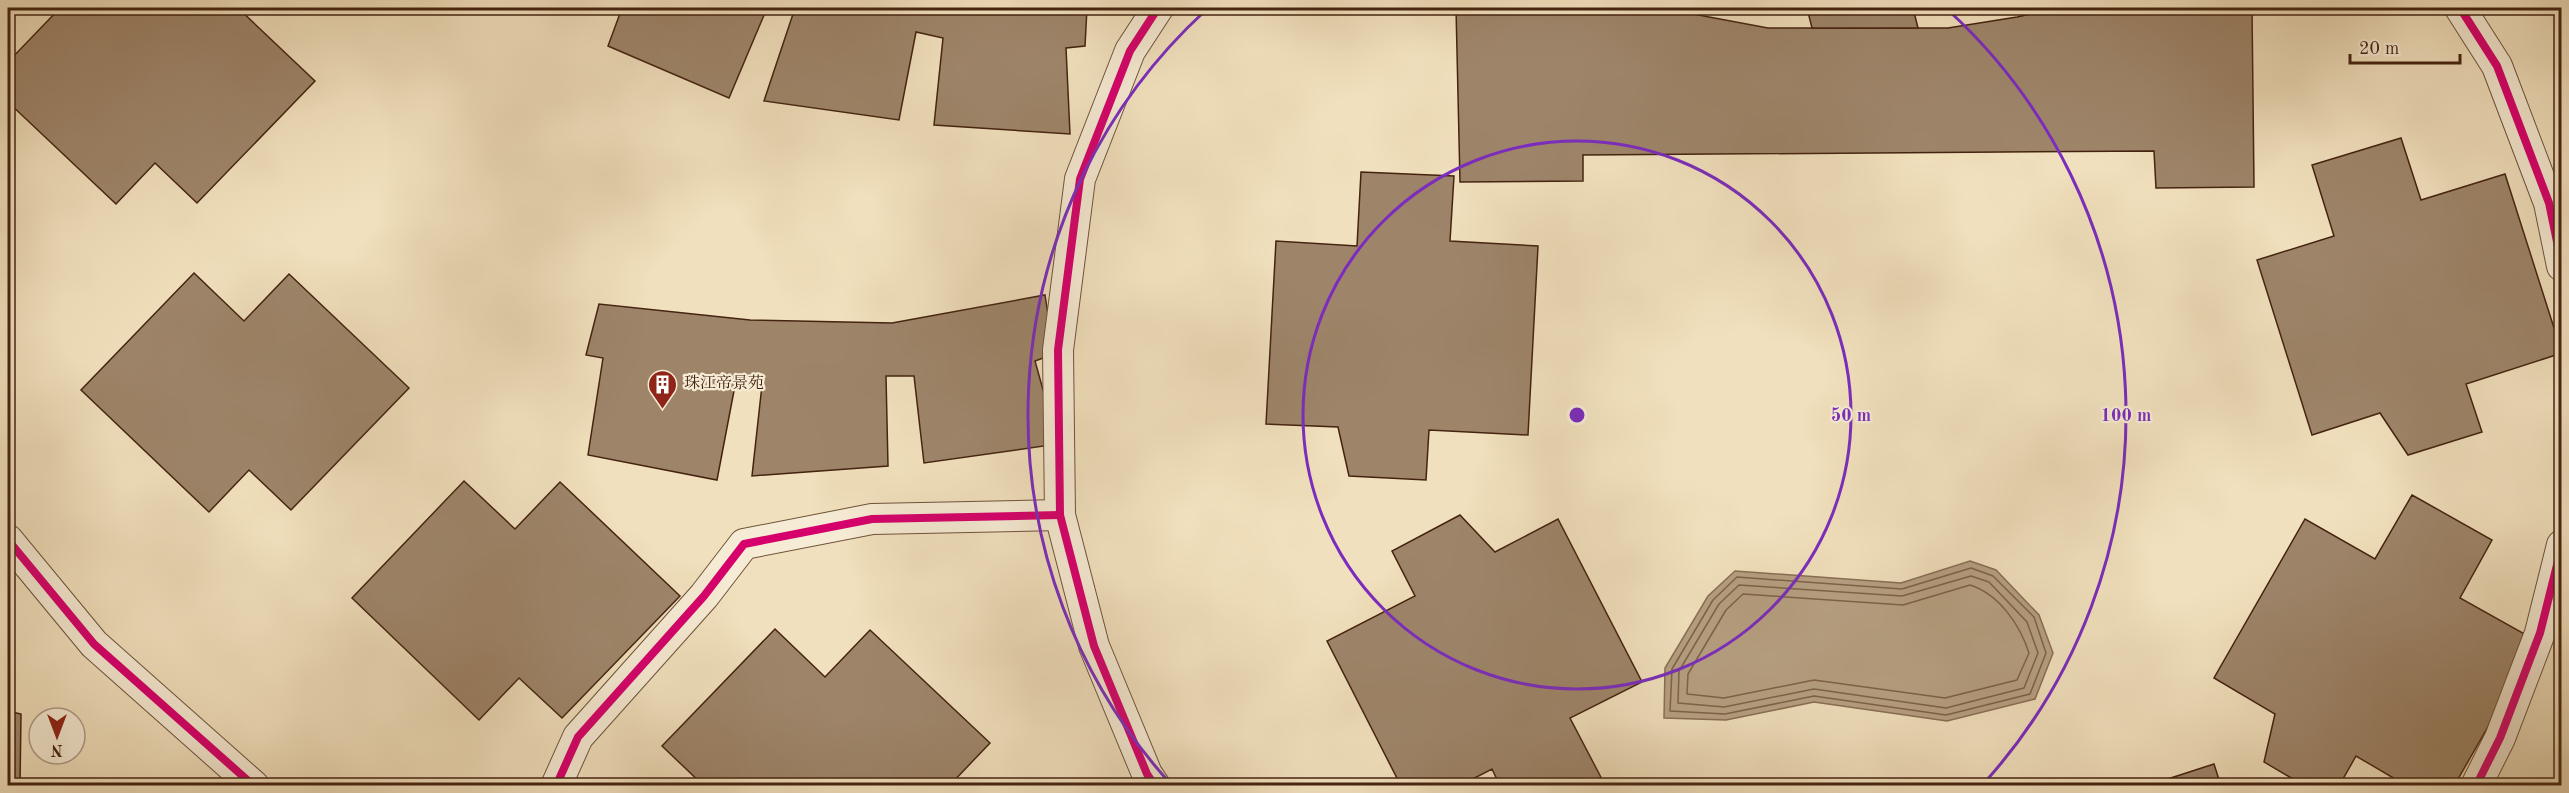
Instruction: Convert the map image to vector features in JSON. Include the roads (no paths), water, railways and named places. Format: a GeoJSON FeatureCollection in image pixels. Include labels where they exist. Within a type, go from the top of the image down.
{"type":"FeatureCollection","features":[{"type":"Feature","properties":{"kind":"street"},"geometry":{"type":"LineString","coordinates":[[1155,786],[1147,774],[1094,646],[1060,516],[1058,350],[1080,179],[1130,51],[1158,8]]}},
{"type":"Feature","properties":{"kind":"street"},"geometry":{"type":"LineString","coordinates":[[2460,8],[2497,66],[2548,202],[2562,266]]}},
{"type":"Feature","properties":{"kind":"street"},"geometry":{"type":"LineString","coordinates":[[556,786],[578,737],[704,596],[744,544],[872,519],[1060,516]]}},
{"type":"Feature","properties":{"kind":"street"},"geometry":{"type":"LineString","coordinates":[[8,540],[94,644],[254,786]]}},
{"type":"Feature","properties":{"kind":"street"},"geometry":{"type":"LineString","coordinates":[[2476,786],[2500,738],[2540,633],[2562,545]]}},
{"type":"Feature","properties":{"kind":"water"},"geometry":{"type":"Polygon","coordinates":[[[1970,561],[1996,570],[2039,615],[2053,653],[2035,699],[1947,721],[1814,702],[1726,720],[1664,718],[1665,668],[1708,596],[1735,571],[1901,583],[1970,561]]]}},
{"type":"Feature","properties":{"kind":"place","name":"珠江帝景苑"},"geometry":{"type":"Point","coordinates":[663,410]}}]}
